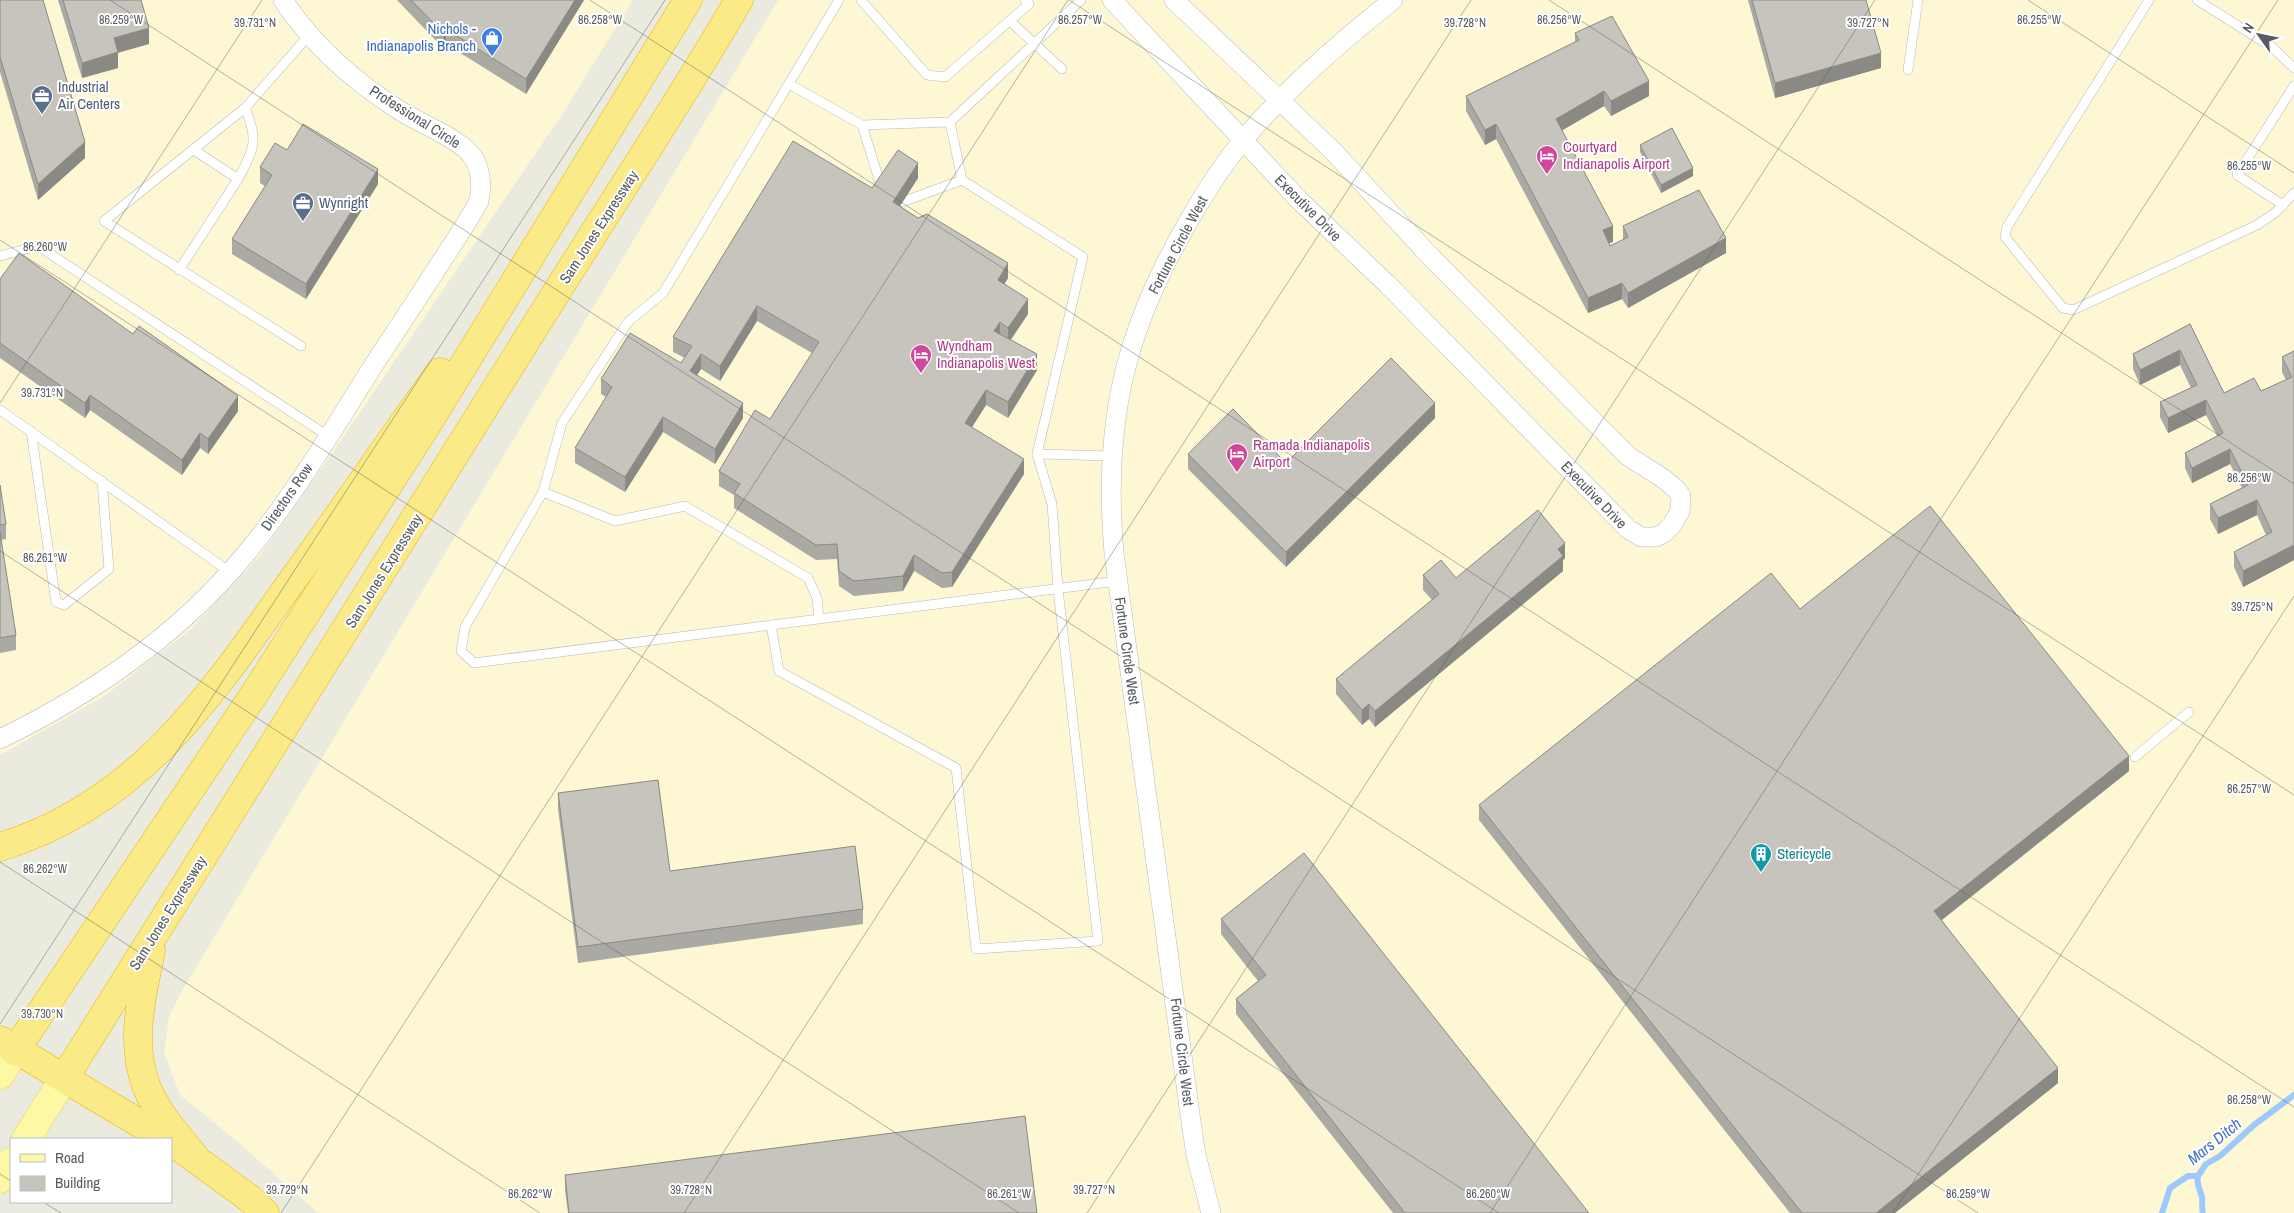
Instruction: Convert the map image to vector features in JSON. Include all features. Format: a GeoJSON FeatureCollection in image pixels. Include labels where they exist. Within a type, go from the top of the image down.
{"type":"FeatureCollection","features":[{"type":"Feature","properties":{"kind":"highway"},"geometry":{"type":"LineString","coordinates":[[164,1138],[8,1046],[255,693],[428,423],[582,176],[688,0]]}},
{"type":"Feature","properties":{"kind":"highway","name":"Sam Jones Expressway"},"geometry":{"type":"LineString","coordinates":[[65,1078],[413,526],[549,305],[695,76],[739,0]]}},
{"type":"Feature","properties":{"kind":"highway"},"geometry":{"type":"LineString","coordinates":[[0,847],[33,837],[81,813],[151,759],[195,712],[224,678],[428,388],[582,176]]}},
{"type":"Feature","properties":{"kind":"highway"},"geometry":{"type":"LineString","coordinates":[[155,934],[140,1009],[137,1044],[139,1058],[147,1088],[161,1113],[195,1157]]}},
{"type":"Feature","properties":{"kind":"highway"},"geometry":{"type":"LineString","coordinates":[[172,1143],[195,1157],[249,1198],[265,1213]]}},
{"type":"Feature","properties":{"kind":"main road"},"geometry":{"type":"LineString","coordinates":[[0,1075],[8,1046]]}},
{"type":"Feature","properties":{"kind":"main road","name":"Sam Jones Expressway"},"geometry":{"type":"LineString","coordinates":[[27,1138],[65,1078]]}},
{"type":"Feature","properties":{"kind":"main road"},"geometry":{"type":"LineString","coordinates":[[0,1179],[10,1164]]}},
{"type":"Feature","properties":{"kind":"street","name":"Professional Circle"},"geometry":{"type":"LineString","coordinates":[[283,0],[310,34],[338,63],[375,93],[413,119],[463,145],[473,157],[480,174]]}},
{"type":"Feature","properties":{"kind":"street","name":"Executive Drive"},"geometry":{"type":"LineString","coordinates":[[1112,0],[1299,200],[1387,284],[1633,534],[1641,537],[1656,537],[1664,533],[1677,518],[1682,504],[1681,496],[1672,484],[1628,456],[1428,254],[1355,174],[1174,0]]}},
{"type":"Feature","properties":{"kind":"street","name":"Fortune Circle West"},"geometry":{"type":"LineString","coordinates":[[1211,1213],[1196,1155],[1190,1122],[1118,581],[1111,516],[1112,456],[1119,396],[1127,358],[1138,322],[1164,263],[1222,166],[1242,140],[1280,100],[1340,44],[1393,0]]}},
{"type":"Feature","properties":{"kind":"street","name":"Directors Row"},"geometry":{"type":"LineString","coordinates":[[0,739],[65,705],[120,669],[201,602],[230,572],[256,541],[295,487],[472,214],[479,201],[480,174]]}},
{"type":"Feature","properties":{"kind":"lane"},"geometry":{"type":"LineString","coordinates":[[840,0],[663,293],[628,322],[562,423],[543,492],[465,627],[461,651],[474,663],[1118,581]]}},
{"type":"Feature","properties":{"kind":"lane"},"geometry":{"type":"LineString","coordinates":[[861,0],[927,75],[945,77],[1029,4],[1025,0]]}},
{"type":"Feature","properties":{"kind":"lane"},"geometry":{"type":"LineString","coordinates":[[789,84],[862,125],[950,122],[1081,0]]}},
{"type":"Feature","properties":{"kind":"lane"},"geometry":{"type":"LineString","coordinates":[[1908,70],[1918,0]]}},
{"type":"Feature","properties":{"kind":"lane"},"geometry":{"type":"LineString","coordinates":[[2149,0],[2007,227],[2005,236],[2063,308],[2073,310],[2256,225],[2276,212],[2294,193]]}},
{"type":"Feature","properties":{"kind":"lane"},"geometry":{"type":"LineString","coordinates":[[2197,0],[2272,47],[2294,68]]}},
{"type":"Feature","properties":{"kind":"lane"},"geometry":{"type":"LineString","coordinates":[[1010,21],[1062,69]]}},
{"type":"Feature","properties":{"kind":"lane"},"geometry":{"type":"LineString","coordinates":[[301,346],[104,222],[245,108],[310,34]]}},
{"type":"Feature","properties":{"kind":"lane"},"geometry":{"type":"LineString","coordinates":[[2283,205],[2238,175],[2294,86]]}},
{"type":"Feature","properties":{"kind":"lane"},"geometry":{"type":"LineString","coordinates":[[180,270],[238,179],[252,153],[254,129],[245,108]]}},
{"type":"Feature","properties":{"kind":"lane"},"geometry":{"type":"LineString","coordinates":[[771,625],[779,671],[956,768],[976,949],[1098,941],[1058,589],[1052,504],[1037,454],[1083,257],[962,180],[950,122]]}},
{"type":"Feature","properties":{"kind":"lane"},"geometry":{"type":"LineString","coordinates":[[862,125],[882,189],[902,202],[962,180]]}},
{"type":"Feature","properties":{"kind":"lane"},"geometry":{"type":"LineString","coordinates":[[194,150],[238,179]]}},
{"type":"Feature","properties":{"kind":"lane"},"geometry":{"type":"LineString","coordinates":[[0,256],[38,246],[328,436]]}},
{"type":"Feature","properties":{"kind":"lane"},"geometry":{"type":"LineString","coordinates":[[0,410],[230,572]]}},
{"type":"Feature","properties":{"kind":"lane"},"geometry":{"type":"LineString","coordinates":[[31,431],[56,602],[64,605],[109,569],[102,481]]}},
{"type":"Feature","properties":{"kind":"lane"},"geometry":{"type":"LineString","coordinates":[[1037,454],[1112,456]]}},
{"type":"Feature","properties":{"kind":"lane"},"geometry":{"type":"LineString","coordinates":[[543,492],[615,522],[685,506],[808,578],[817,598],[819,619]]}},
{"type":"Feature","properties":{"kind":"lane"},"geometry":{"type":"LineString","coordinates":[[2136,757],[2190,712]]}},
{"type":"Feature","properties":{"kind":"shaded area"},"geometry":{"type":"Polygon","coordinates":[[[0,0],[633,0],[563,113],[333,452],[260,555],[192,628],[103,697],[0,755],[0,0]]]}},
{"type":"Feature","properties":{"kind":"shaded area"},"geometry":{"type":"Polygon","coordinates":[[[778,0],[2294,0],[2294,1213],[318,1213],[238,1142],[180,1095],[164,1052],[169,1017],[183,989],[778,0]]]}},
{"type":"Feature","properties":{"kind":"building","name":"Industrial Air Centers"},"geometry":{"type":"Polygon","coordinates":[[[0,0],[43,0],[85,142],[38,184],[0,57],[0,0]]]}},
{"type":"Feature","properties":{"kind":"building"},"geometry":{"type":"Polygon","coordinates":[[[63,0],[141,0],[149,28],[114,38],[118,52],[82,63],[63,0]]]}},
{"type":"Feature","properties":{"kind":"building"},"geometry":{"type":"Polygon","coordinates":[[[411,0],[575,0],[526,79],[446,29],[443,33],[411,0]]]}},
{"type":"Feature","properties":{"kind":"building"},"geometry":{"type":"Polygon","coordinates":[[[1752,0],[1866,0],[1881,53],[1775,83],[1752,0]]]}},
{"type":"Feature","properties":{"kind":"building","name":"Courtyard Indianapolis Airport"},"geometry":{"type":"Polygon","coordinates":[[[1612,16],[1649,81],[1611,101],[1604,91],[1556,119],[1613,226],[1603,230],[1610,246],[1628,237],[1623,226],[1699,190],[1726,238],[1628,293],[1622,283],[1588,298],[1496,124],[1485,130],[1466,96],[1579,40],[1575,33],[1612,16]]]}},
{"type":"Feature","properties":{"kind":"building","name":"Wynright"},"geometry":{"type":"Polygon","coordinates":[[[303,124],[378,169],[306,284],[232,239],[272,175],[260,167],[275,143],[287,150],[303,124]]]}},
{"type":"Feature","properties":{"kind":"building"},"geometry":{"type":"Polygon","coordinates":[[[1672,128],[1693,168],[1661,185],[1640,145],[1672,128]]]}},
{"type":"Feature","properties":{"kind":"building","name":"Wyndham Indianapolis West"},"geometry":{"type":"Polygon","coordinates":[[[793,141],[872,188],[898,150],[918,163],[893,202],[918,218],[927,214],[1008,263],[998,280],[1028,299],[1008,328],[1000,322],[994,331],[1037,354],[1008,402],[986,390],[965,423],[1024,459],[952,572],[942,573],[914,555],[903,576],[854,581],[839,571],[837,544],[816,545],[734,493],[740,484],[719,471],[755,410],[770,419],[819,342],[757,306],[720,366],[701,354],[690,371],[743,403],[715,449],[663,417],[625,477],[575,448],[612,387],[601,379],[630,333],[681,363],[692,346],[673,337],[793,141]]]}},
{"type":"Feature","properties":{"kind":"building"},"geometry":{"type":"Polygon","coordinates":[[[19,253],[133,334],[139,326],[238,396],[208,439],[200,433],[182,460],[90,395],[85,403],[0,343],[0,279],[19,253]]]}},
{"type":"Feature","properties":{"kind":"building"},"geometry":{"type":"Polygon","coordinates":[[[2190,324],[2224,393],[2254,378],[2261,391],[2292,377],[2282,357],[2294,351],[2294,545],[2243,571],[2234,552],[2272,532],[2257,500],[2218,518],[2210,504],[2248,485],[2230,449],[2192,468],[2185,453],[2223,433],[2206,400],[2168,418],[2160,402],[2197,385],[2180,350],[2140,370],[2133,354],[2190,324]]]}},
{"type":"Feature","properties":{"kind":"building","name":"Ramada Indianapolis Airport"},"geometry":{"type":"Polygon","coordinates":[[[1391,358],[1435,403],[1286,552],[1188,454],[1233,409],[1286,463],[1391,358]]]}},
{"type":"Feature","properties":{"kind":"building"},"geometry":{"type":"Polygon","coordinates":[[[0,485],[6,524],[0,525],[0,485]]]}},
{"type":"Feature","properties":{"kind":"building","name":"Stericycle"},"geometry":{"type":"Polygon","coordinates":[[[1930,506],[2129,756],[1934,911],[2058,1068],[1876,1213],[1802,1213],[1479,805],[1771,573],[1800,609],[1930,506]]]}},
{"type":"Feature","properties":{"kind":"building"},"geometry":{"type":"Polygon","coordinates":[[[1538,510],[1565,543],[1558,549],[1563,556],[1375,711],[1369,704],[1362,710],[1336,679],[1439,594],[1423,575],[1441,560],[1456,578],[1538,510]]]}},
{"type":"Feature","properties":{"kind":"building"},"geometry":{"type":"Polygon","coordinates":[[[0,532],[16,635],[0,638],[0,532]]]}},
{"type":"Feature","properties":{"kind":"building"},"geometry":{"type":"Polygon","coordinates":[[[658,780],[670,871],[855,846],[863,909],[578,947],[558,793],[658,780]]]}},
{"type":"Feature","properties":{"kind":"building"},"geometry":{"type":"Polygon","coordinates":[[[1304,853],[1589,1213],[1405,1213],[1236,999],[1266,975],[1221,919],[1304,853]]]}},
{"type":"Feature","properties":{"kind":"building"},"geometry":{"type":"Polygon","coordinates":[[[1025,1116],[1037,1213],[569,1213],[565,1175],[1025,1116]]]}},
{"type":"Feature","properties":{"kind":"waterway","name":"Mars Ditch"},"geometry":{"type":"LineString","coordinates":[[2162,1213],[2170,1188],[2188,1176],[2198,1176],[2206,1164],[2220,1156],[2254,1125],[2294,1095]]}},
{"type":"Feature","properties":{"kind":"waterway"},"geometry":{"type":"LineString","coordinates":[[2198,1176],[2203,1213]]}},
{"type":"Feature","properties":{"kind":"place","name":"Nichols - Indianapolis Branch"},"geometry":{"type":"Point","coordinates":[492,57]}},
{"type":"Feature","properties":{"kind":"place","name":"Industrial Air Centers"},"geometry":{"type":"Point","coordinates":[42,115]}},
{"type":"Feature","properties":{"kind":"place","name":"Courtyard Indianapolis Airport"},"geometry":{"type":"Point","coordinates":[1547,175]}},
{"type":"Feature","properties":{"kind":"place","name":"Wynright"},"geometry":{"type":"Point","coordinates":[303,222]}},
{"type":"Feature","properties":{"kind":"place","name":"Wyndham Indianapolis West"},"geometry":{"type":"Point","coordinates":[921,374]}},
{"type":"Feature","properties":{"kind":"place","name":"Ramada Indianapolis Airport"},"geometry":{"type":"Point","coordinates":[1237,473]}},
{"type":"Feature","properties":{"kind":"place","name":"Stericycle"},"geometry":{"type":"Point","coordinates":[1761,873]}}]}
